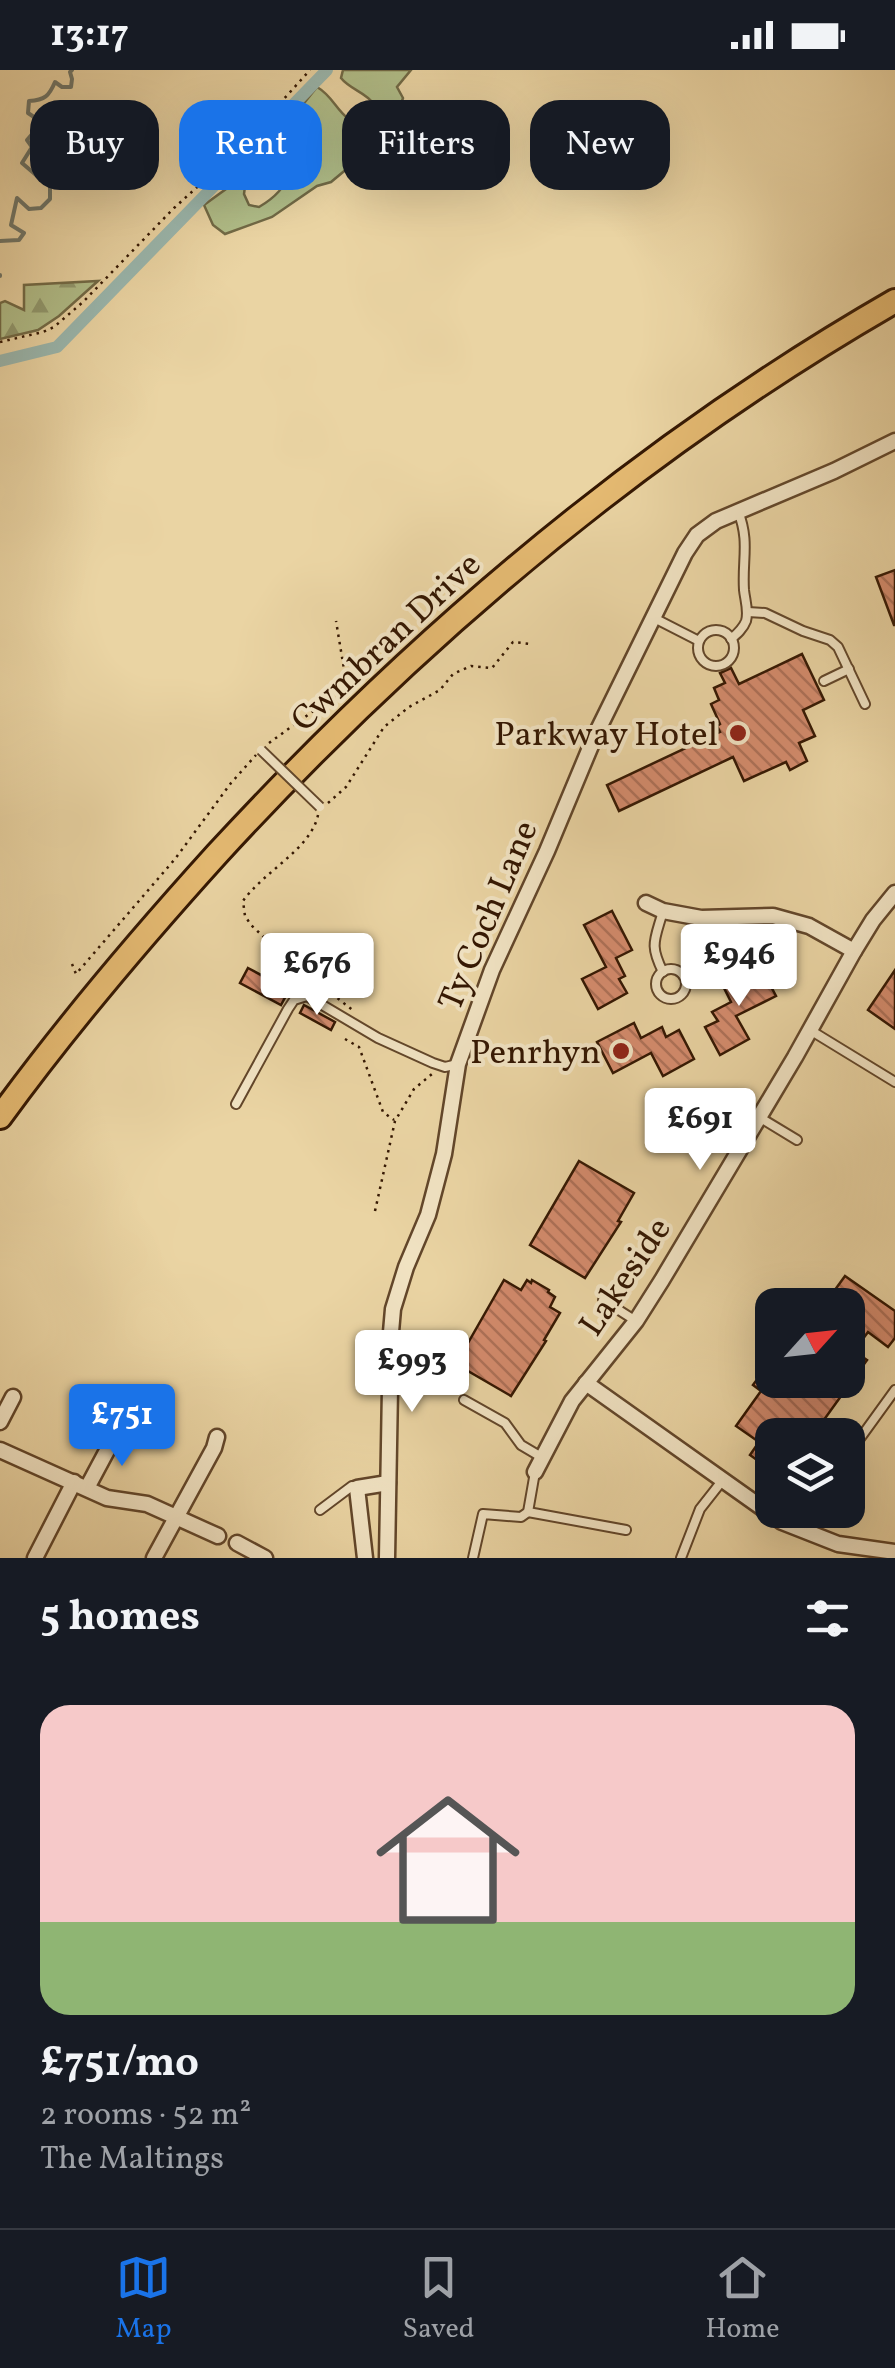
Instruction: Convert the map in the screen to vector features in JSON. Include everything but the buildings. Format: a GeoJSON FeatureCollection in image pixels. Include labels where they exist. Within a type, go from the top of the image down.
{"type":"FeatureCollection","features":[{"type":"Feature","properties":{"kind":"main road","name":"Cwmbran Drive"},"geometry":{"type":"LineString","coordinates":[[0,1116],[89,1002],[177,899],[280,786],[424,649],[550,540],[676,443],[847,328],[895,301]]}},
{"type":"Feature","properties":{"kind":"street","name":"Ty Coch Lane"},"geometry":{"type":"LineString","coordinates":[[387,1558],[393,1309],[428,1215],[444,1154],[452,1065],[595,736],[652,617],[697,535],[716,521],[895,442]]}},
{"type":"Feature","properties":{"kind":"street","name":"Lakeside"},"geometry":{"type":"LineString","coordinates":[[535,1472],[559,1424],[586,1383],[636,1320],[854,952],[895,893]]}},
{"type":"Feature","properties":{"kind":"street"},"geometry":{"type":"LineString","coordinates":[[646,903],[663,911],[701,918],[772,916],[809,926],[854,952]]}},
{"type":"Feature","properties":{"kind":"street","name":"Lakeside"},"geometry":{"type":"LineString","coordinates":[[586,1383],[782,1522],[875,1554],[895,1552]]}},
{"type":"Feature","properties":{"kind":"street"},"geometry":{"type":"LineString","coordinates":[[0,1422],[12,1397]]}},
{"type":"Feature","properties":{"kind":"street"},"geometry":{"type":"LineString","coordinates":[[34,1558],[118,1430]]}},
{"type":"Feature","properties":{"kind":"street"},"geometry":{"type":"LineString","coordinates":[[154,1558],[217,1437]]}},
{"type":"Feature","properties":{"kind":"street"},"geometry":{"type":"LineString","coordinates":[[0,1450],[107,1498],[148,1504],[218,1536]]}},
{"type":"Feature","properties":{"kind":"street"},"geometry":{"type":"LineString","coordinates":[[365,1558],[357,1488],[388,1483]]}},
{"type":"Feature","properties":{"kind":"street"},"geometry":{"type":"LineString","coordinates":[[238,1543],[265,1558]]}},
{"type":"Feature","properties":{"kind":"lane"},"geometry":{"type":"LineString","coordinates":[[731,640],[746,623],[748,612],[744,582],[747,543],[738,511]]}},
{"type":"Feature","properties":{"kind":"lane"},"geometry":{"type":"LineString","coordinates":[[748,612],[765,612],[830,640],[838,647],[865,704]]}},
{"type":"Feature","properties":{"kind":"lane"},"geometry":{"type":"LineString","coordinates":[[652,617],[699,641]]}},
{"type":"Feature","properties":{"kind":"lane"},"geometry":{"type":"LineString","coordinates":[[717,630],[731,640],[732,656],[725,664],[711,666],[698,652],[699,641],[706,633],[717,630]]}},
{"type":"Feature","properties":{"kind":"lane"},"geometry":{"type":"LineString","coordinates":[[824,682],[849,669]]}},
{"type":"Feature","properties":{"kind":"lane"},"geometry":{"type":"LineString","coordinates":[[261,750],[320,806]]}},
{"type":"Feature","properties":{"kind":"lane"},"geometry":{"type":"LineString","coordinates":[[663,911],[654,954],[663,972]]}},
{"type":"Feature","properties":{"kind":"lane"},"geometry":{"type":"LineString","coordinates":[[674,969],[684,977],[685,990],[677,998],[666,998],[658,991],[656,980],[663,972],[674,969]]}},
{"type":"Feature","properties":{"kind":"lane"},"geometry":{"type":"LineString","coordinates":[[236,1104],[288,1009],[294,1000],[307,996],[378,1038],[452,1065]]}},
{"type":"Feature","properties":{"kind":"lane"},"geometry":{"type":"LineString","coordinates":[[810,1030],[895,1082]]}},
{"type":"Feature","properties":{"kind":"lane"},"geometry":{"type":"LineString","coordinates":[[759,1117],[796,1140]]}},
{"type":"Feature","properties":{"kind":"lane"},"geometry":{"type":"LineString","coordinates":[[603,1300],[636,1320]]}},
{"type":"Feature","properties":{"kind":"lane"},"geometry":{"type":"LineString","coordinates":[[865,1431],[895,1390]]}},
{"type":"Feature","properties":{"kind":"lane"},"geometry":{"type":"LineString","coordinates":[[464,1400],[505,1424],[522,1445],[543,1458]]}},
{"type":"Feature","properties":{"kind":"lane"},"geometry":{"type":"LineString","coordinates":[[474,1558],[483,1514],[521,1517],[528,1512],[535,1472]]}},
{"type":"Feature","properties":{"kind":"lane"},"geometry":{"type":"LineString","coordinates":[[682,1558],[700,1509],[722,1481]]}},
{"type":"Feature","properties":{"kind":"lane"},"geometry":{"type":"LineString","coordinates":[[320,1510],[346,1489],[357,1488]]}},
{"type":"Feature","properties":{"kind":"lane"},"geometry":{"type":"LineString","coordinates":[[528,1512],[626,1530]]}},
{"type":"Feature","properties":{"kind":"path"},"geometry":{"type":"LineString","coordinates":[[0,342],[43,332],[84,302],[310,70]]}},
{"type":"Feature","properties":{"kind":"path"},"geometry":{"type":"LineString","coordinates":[[72,964],[76,974],[175,859],[230,783],[261,750],[334,696],[345,675],[336,621]]}},
{"type":"Feature","properties":{"kind":"path"},"geometry":{"type":"LineString","coordinates":[[356,1012],[251,926],[243,901],[316,827],[320,806],[346,787],[384,727],[408,707],[440,690],[453,674],[471,666],[492,668],[513,642],[530,644]]}},
{"type":"Feature","properties":{"kind":"path"},"geometry":{"type":"LineString","coordinates":[[345,1038],[359,1047],[384,1112],[395,1122]]}},
{"type":"Feature","properties":{"kind":"path"},"geometry":{"type":"LineString","coordinates":[[374,1212],[395,1122],[414,1089],[432,1073],[452,1065]]}},
{"type":"Feature","properties":{"kind":"green space"},"geometry":{"type":"Polygon","coordinates":[[[343,70],[411,70],[397,87],[402,100],[370,100],[341,78],[343,70]]]}},
{"type":"Feature","properties":{"kind":"green space"},"geometry":{"type":"Polygon","coordinates":[[[317,87],[342,113],[342,173],[322,185],[322,100],[307,100],[317,87]]]}},
{"type":"Feature","properties":{"kind":"green space"},"geometry":{"type":"Polygon","coordinates":[[[225,190],[245,190],[249,205],[259,207],[279,190],[311,190],[272,217],[225,234],[213,225],[204,205],[225,190]]]}},
{"type":"Feature","properties":{"kind":"green space"},"geometry":{"type":"Polygon","coordinates":[[[98,281],[38,330],[0,339],[0,303],[5,301],[24,310],[24,285],[98,281]]]}},
{"type":"Feature","properties":{"kind":"waterway"},"geometry":{"type":"LineString","coordinates":[[0,241],[19,240],[24,233],[11,225],[17,198],[29,209],[41,208],[50,199],[50,175],[36,175],[22,163],[32,147],[27,140],[40,125],[28,113],[29,101],[46,96],[55,82],[71,87],[72,70]]}},
{"type":"Feature","properties":{"kind":"waterway"},"geometry":{"type":"LineString","coordinates":[[0,361],[57,347],[327,70]]}},
{"type":"Feature","properties":{"kind":"place","name":"Parkway Hotel"},"geometry":{"type":"Point","coordinates":[738,733]}},
{"type":"Feature","properties":{"kind":"place","name":"Penrhyn"},"geometry":{"type":"Point","coordinates":[621,1051]}}]}
